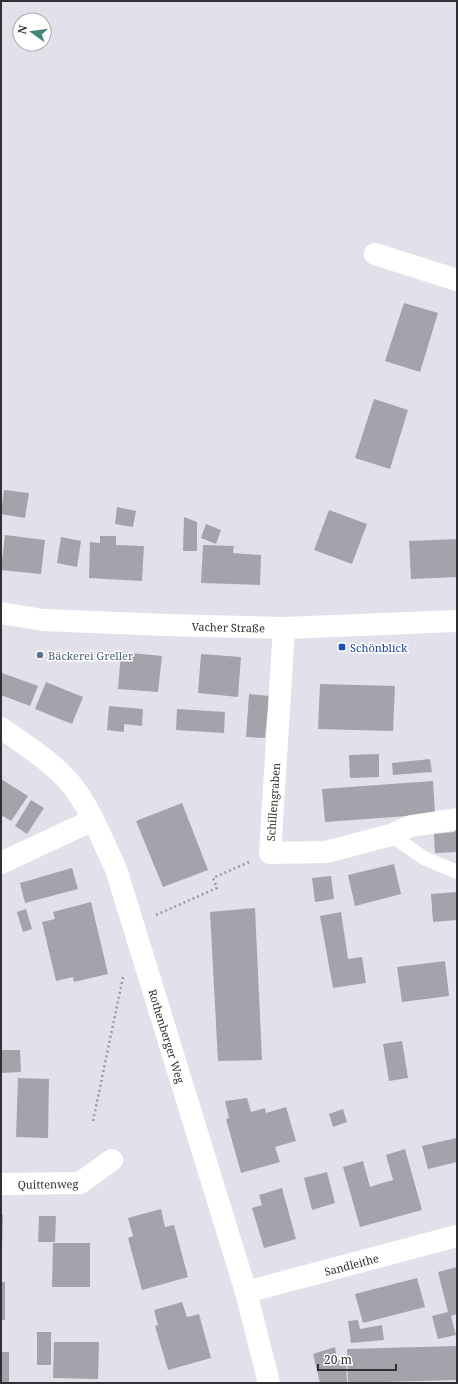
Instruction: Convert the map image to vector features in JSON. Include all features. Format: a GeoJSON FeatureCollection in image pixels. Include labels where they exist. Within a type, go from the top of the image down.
{"type":"FeatureCollection","features":[{"type":"Feature","properties":{"kind":"street"},"geometry":{"type":"LineString","coordinates":[[375,254],[457,280]]}},
{"type":"Feature","properties":{"kind":"street","name":"Vacher Straße"},"geometry":{"type":"LineString","coordinates":[[1,613],[51,620],[284,628],[457,621]]}},
{"type":"Feature","properties":{"kind":"street","name":"Schillengraben"},"geometry":{"type":"LineString","coordinates":[[284,628],[270,853],[326,852],[391,834],[411,826],[457,819]]}},
{"type":"Feature","properties":{"kind":"street","name":"Rothenberger Weg"},"geometry":{"type":"LineString","coordinates":[[1,728],[46,759],[73,788],[93,820],[116,869],[246,1292],[269,1383]]}},
{"type":"Feature","properties":{"kind":"street"},"geometry":{"type":"LineString","coordinates":[[1,863],[93,820]]}},
{"type":"Feature","properties":{"kind":"street","name":"Quittenweg"},"geometry":{"type":"LineString","coordinates":[[1,1184],[80,1183],[112,1160]]}},
{"type":"Feature","properties":{"kind":"street","name":"Sandleithe"},"geometry":{"type":"LineString","coordinates":[[246,1292],[457,1236]]}},
{"type":"Feature","properties":{"kind":"lane"},"geometry":{"type":"LineString","coordinates":[[391,834],[424,858],[457,872]]}},
{"type":"Feature","properties":{"kind":"path"},"geometry":{"type":"LineString","coordinates":[[133,927],[162,912],[217,888],[212,878],[270,853]]}},
{"type":"Feature","properties":{"kind":"path"},"geometry":{"type":"LineString","coordinates":[[93,1121],[124,974]]}},
{"type":"Feature","properties":{"kind":"building"},"geometry":{"type":"Polygon","coordinates":[[[404,303],[438,313],[420,372],[385,361],[404,303]]]}},
{"type":"Feature","properties":{"kind":"building"},"geometry":{"type":"Polygon","coordinates":[[[374,399],[408,410],[390,469],[355,458],[374,399]]]}},
{"type":"Feature","properties":{"kind":"building"},"geometry":{"type":"Polygon","coordinates":[[[4,490],[29,493],[25,518],[1,514],[4,490]]]}},
{"type":"Feature","properties":{"kind":"building"},"geometry":{"type":"Polygon","coordinates":[[[117,507],[136,511],[133,527],[115,524],[117,507]]]}},
{"type":"Feature","properties":{"kind":"building"},"geometry":{"type":"Polygon","coordinates":[[[329,510],[367,524],[352,564],[314,550],[329,510]]]}},
{"type":"Feature","properties":{"kind":"building"},"geometry":{"type":"Polygon","coordinates":[[[184,517],[197,522],[197,551],[183,551],[184,517]]]}},
{"type":"Feature","properties":{"kind":"building"},"geometry":{"type":"Polygon","coordinates":[[[206,524],[221,530],[216,544],[201,538],[206,524]]]}},
{"type":"Feature","properties":{"kind":"building"},"geometry":{"type":"Polygon","coordinates":[[[5,535],[45,540],[41,574],[1,570],[5,535]]]}},
{"type":"Feature","properties":{"kind":"building"},"geometry":{"type":"Polygon","coordinates":[[[100,536],[116,536],[116,545],[144,546],[142,581],[89,578],[90,542],[100,543],[100,536]]]}},
{"type":"Feature","properties":{"kind":"building"},"geometry":{"type":"Polygon","coordinates":[[[61,537],[81,541],[77,567],[57,563],[61,537]]]}},
{"type":"Feature","properties":{"kind":"building"},"geometry":{"type":"Polygon","coordinates":[[[457,539],[457,577],[411,579],[409,541],[457,539]]]}},
{"type":"Feature","properties":{"kind":"building"},"geometry":{"type":"Polygon","coordinates":[[[203,545],[234,546],[233,553],[261,555],[260,585],[201,583],[203,545]]]}},
{"type":"Feature","properties":{"kind":"building"},"geometry":{"type":"Polygon","coordinates":[[[121,652],[162,656],[158,692],[118,689],[121,652]]]}},
{"type":"Feature","properties":{"kind":"building"},"geometry":{"type":"Polygon","coordinates":[[[201,654],[241,657],[238,697],[198,693],[201,654]]]}},
{"type":"Feature","properties":{"kind":"building"},"geometry":{"type":"Polygon","coordinates":[[[2,673],[38,686],[30,706],[1,695],[2,673]]]}},
{"type":"Feature","properties":{"kind":"building"},"geometry":{"type":"Polygon","coordinates":[[[46,682],[83,697],[72,724],[35,709],[46,682]]]}},
{"type":"Feature","properties":{"kind":"building"},"geometry":{"type":"Polygon","coordinates":[[[320,684],[395,686],[393,731],[318,729],[320,684]]]}},
{"type":"Feature","properties":{"kind":"building"},"geometry":{"type":"Polygon","coordinates":[[[249,694],[269,696],[265,738],[246,737],[249,694]]]}},
{"type":"Feature","properties":{"kind":"building"},"geometry":{"type":"Polygon","coordinates":[[[109,706],[143,709],[142,726],[124,724],[124,732],[107,730],[109,706]]]}},
{"type":"Feature","properties":{"kind":"building"},"geometry":{"type":"Polygon","coordinates":[[[177,709],[225,712],[224,733],[176,730],[177,709]]]}},
{"type":"Feature","properties":{"kind":"building"},"geometry":{"type":"Polygon","coordinates":[[[379,754],[379,777],[350,778],[349,755],[379,754]]]}},
{"type":"Feature","properties":{"kind":"building"},"geometry":{"type":"Polygon","coordinates":[[[430,759],[432,772],[393,775],[392,763],[430,759]]]}},
{"type":"Feature","properties":{"kind":"building"},"geometry":{"type":"Polygon","coordinates":[[[1,779],[28,796],[11,821],[3,816],[1,818],[1,779]]]}},
{"type":"Feature","properties":{"kind":"building"},"geometry":{"type":"Polygon","coordinates":[[[433,781],[435,814],[325,822],[322,789],[433,781]]]}},
{"type":"Feature","properties":{"kind":"building"},"geometry":{"type":"Polygon","coordinates":[[[31,800],[44,808],[27,834],[15,826],[31,800]]]}},
{"type":"Feature","properties":{"kind":"building"},"geometry":{"type":"Polygon","coordinates":[[[182,803],[208,870],[163,887],[136,821],[182,803]]]}},
{"type":"Feature","properties":{"kind":"building"},"geometry":{"type":"Polygon","coordinates":[[[457,825],[456,852],[435,853],[434,834],[455,832],[454,826],[457,825]]]}},
{"type":"Feature","properties":{"kind":"building"},"geometry":{"type":"Polygon","coordinates":[[[394,864],[401,894],[355,906],[348,875],[394,864]]]}},
{"type":"Feature","properties":{"kind":"building"},"geometry":{"type":"Polygon","coordinates":[[[72,868],[78,889],[25,903],[20,883],[72,868]]]}},
{"type":"Feature","properties":{"kind":"building"},"geometry":{"type":"Polygon","coordinates":[[[331,876],[334,899],[315,902],[312,878],[331,876]]]}},
{"type":"Feature","properties":{"kind":"building"},"geometry":{"type":"Polygon","coordinates":[[[457,892],[457,920],[433,922],[431,894],[457,892]]]}},
{"type":"Feature","properties":{"kind":"building"},"geometry":{"type":"Polygon","coordinates":[[[91,902],[108,974],[74,982],[73,977],[56,981],[42,922],[55,919],[53,912],[91,902]]]}},
{"type":"Feature","properties":{"kind":"building"},"geometry":{"type":"Polygon","coordinates":[[[255,908],[262,1060],[218,1061],[210,912],[255,908]]]}},
{"type":"Feature","properties":{"kind":"building"},"geometry":{"type":"Polygon","coordinates":[[[26,909],[32,929],[23,932],[17,912],[26,909]]]}},
{"type":"Feature","properties":{"kind":"building"},"geometry":{"type":"Polygon","coordinates":[[[341,912],[348,959],[362,957],[366,983],[333,988],[320,916],[341,912]]]}},
{"type":"Feature","properties":{"kind":"building"},"geometry":{"type":"Polygon","coordinates":[[[445,961],[449,996],[402,1002],[397,967],[445,961]]]}},
{"type":"Feature","properties":{"kind":"building"},"geometry":{"type":"Polygon","coordinates":[[[402,1041],[408,1078],[389,1081],[383,1044],[402,1041]]]}},
{"type":"Feature","properties":{"kind":"building"},"geometry":{"type":"Polygon","coordinates":[[[1,1050],[20,1050],[21,1072],[1,1073],[1,1050]]]}},
{"type":"Feature","properties":{"kind":"building"},"geometry":{"type":"Polygon","coordinates":[[[18,1078],[49,1079],[48,1138],[16,1137],[18,1078]]]}},
{"type":"Feature","properties":{"kind":"building"},"geometry":{"type":"Polygon","coordinates":[[[247,1098],[251,1112],[265,1108],[266,1113],[286,1107],[296,1141],[275,1147],[280,1162],[241,1173],[226,1119],[229,1118],[225,1101],[247,1098]]]}},
{"type":"Feature","properties":{"kind":"building"},"geometry":{"type":"Polygon","coordinates":[[[343,1109],[347,1122],[333,1127],[329,1114],[343,1109]]]}},
{"type":"Feature","properties":{"kind":"building"},"geometry":{"type":"Polygon","coordinates":[[[456,1138],[457,1162],[428,1169],[422,1146],[456,1138]]]}},
{"type":"Feature","properties":{"kind":"building"},"geometry":{"type":"Polygon","coordinates":[[[405,1149],[422,1210],[360,1227],[343,1167],[363,1161],[370,1187],[393,1180],[386,1155],[405,1149]]]}},
{"type":"Feature","properties":{"kind":"building"},"geometry":{"type":"Polygon","coordinates":[[[327,1172],[335,1203],[312,1210],[304,1178],[327,1172]]]}},
{"type":"Feature","properties":{"kind":"building"},"geometry":{"type":"Polygon","coordinates":[[[282,1188],[296,1239],[264,1248],[252,1208],[262,1205],[259,1195],[282,1188]]]}},
{"type":"Feature","properties":{"kind":"building"},"geometry":{"type":"Polygon","coordinates":[[[161,1209],[165,1227],[174,1225],[188,1277],[142,1290],[128,1238],[133,1236],[128,1218],[161,1209]]]}},
{"type":"Feature","properties":{"kind":"building"},"geometry":{"type":"Polygon","coordinates":[[[1,1215],[3,1215],[2,1249],[1,1249],[1,1215]]]}},
{"type":"Feature","properties":{"kind":"building"},"geometry":{"type":"Polygon","coordinates":[[[39,1216],[56,1216],[55,1242],[38,1242],[39,1216]]]}},
{"type":"Feature","properties":{"kind":"building"},"geometry":{"type":"Polygon","coordinates":[[[53,1243],[90,1243],[90,1287],[52,1287],[53,1243]]]}},
{"type":"Feature","properties":{"kind":"building"},"geometry":{"type":"Polygon","coordinates":[[[457,1267],[457,1314],[451,1316],[456,1335],[438,1339],[432,1316],[448,1312],[438,1272],[457,1267]]]}},
{"type":"Feature","properties":{"kind":"building"},"geometry":{"type":"Polygon","coordinates":[[[417,1278],[425,1307],[363,1323],[355,1294],[417,1278]]]}},
{"type":"Feature","properties":{"kind":"building"},"geometry":{"type":"Polygon","coordinates":[[[1,1282],[5,1282],[5,1320],[1,1320],[1,1282]]]}},
{"type":"Feature","properties":{"kind":"building"},"geometry":{"type":"Polygon","coordinates":[[[182,1302],[187,1317],[199,1314],[211,1358],[168,1370],[155,1326],[158,1325],[154,1310],[182,1302]]]}},
{"type":"Feature","properties":{"kind":"building"},"geometry":{"type":"Polygon","coordinates":[[[358,1320],[360,1329],[382,1325],[384,1340],[351,1343],[348,1321],[358,1320]]]}},
{"type":"Feature","properties":{"kind":"building"},"geometry":{"type":"Polygon","coordinates":[[[37,1332],[51,1332],[51,1365],[37,1365],[37,1332]]]}},
{"type":"Feature","properties":{"kind":"building"},"geometry":{"type":"Polygon","coordinates":[[[54,1342],[99,1342],[98,1379],[53,1378],[54,1342]]]}},
{"type":"Feature","properties":{"kind":"building"},"geometry":{"type":"Polygon","coordinates":[[[457,1346],[457,1380],[348,1383],[347,1349],[457,1346]]]}},
{"type":"Feature","properties":{"kind":"building"},"geometry":{"type":"Polygon","coordinates":[[[335,1347],[337,1361],[346,1359],[347,1383],[320,1383],[313,1354],[335,1347]]]}},
{"type":"Feature","properties":{"kind":"building"},"geometry":{"type":"Polygon","coordinates":[[[1,1352],[9,1352],[9,1383],[1,1383],[1,1352]]]}},
{"type":"Feature","properties":{"kind":"place","name":"Schönblick"},"geometry":{"type":"Point","coordinates":[342,647]}},
{"type":"Feature","properties":{"kind":"place","name":"Bäckerei Greller"},"geometry":{"type":"Point","coordinates":[40,655]}}]}
